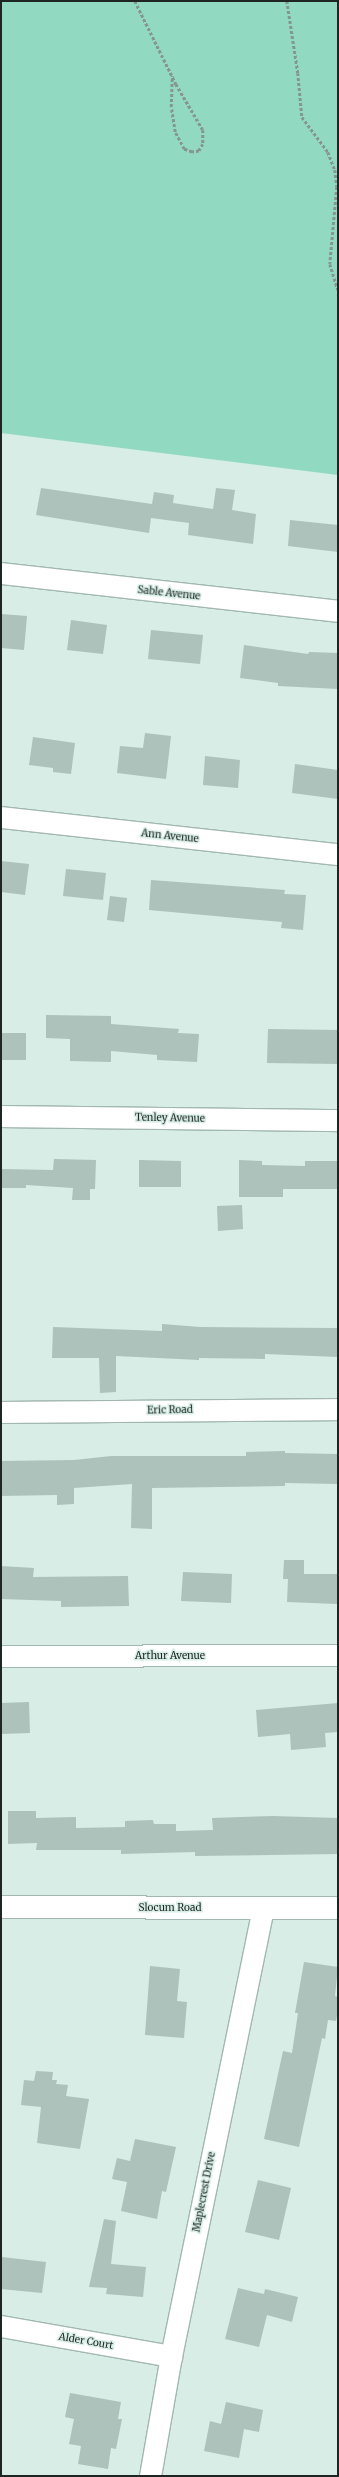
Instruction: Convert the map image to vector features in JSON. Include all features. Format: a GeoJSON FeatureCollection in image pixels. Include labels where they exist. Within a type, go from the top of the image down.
{"type":"FeatureCollection","features":[{"type":"Feature","properties":{"kind":"main road","name":"Slocum Road"},"geometry":{"type":"LineString","coordinates":[[1,1907],[338,1908]]}},
{"type":"Feature","properties":{"kind":"street","name":"Sable Avenue"},"geometry":{"type":"LineString","coordinates":[[1,573],[338,611]]}},
{"type":"Feature","properties":{"kind":"street","name":"Ann Avenue"},"geometry":{"type":"LineString","coordinates":[[1,817],[338,854]]}},
{"type":"Feature","properties":{"kind":"street","name":"Tenley Avenue"},"geometry":{"type":"LineString","coordinates":[[1,1116],[338,1120]]}},
{"type":"Feature","properties":{"kind":"street","name":"Eric Road"},"geometry":{"type":"LineString","coordinates":[[1,1412],[338,1409]]}},
{"type":"Feature","properties":{"kind":"street","name":"Arthur Avenue"},"geometry":{"type":"LineString","coordinates":[[1,1656],[338,1655]]}},
{"type":"Feature","properties":{"kind":"street","name":"Maplecrest Drive"},"geometry":{"type":"LineString","coordinates":[[150,2476],[171,2356],[262,1908]]}},
{"type":"Feature","properties":{"kind":"street","name":"Alder Court"},"geometry":{"type":"LineString","coordinates":[[1,2326],[171,2356]]}},
{"type":"Feature","properties":{"kind":"path"},"geometry":{"type":"LineString","coordinates":[[135,1],[172,76],[203,130],[203,144],[199,151],[192,152],[184,149],[175,132],[171,107],[172,76]]}},
{"type":"Feature","properties":{"kind":"path"},"geometry":{"type":"LineString","coordinates":[[287,1],[298,73],[302,117],[328,152],[335,170],[337,187],[330,264],[338,290]]}},
{"type":"Feature","properties":{"kind":"green space"},"geometry":{"type":"Polygon","coordinates":[[[1,1],[338,1],[338,475],[1,433],[1,1]]]}},
{"type":"Feature","properties":{"kind":"building"},"geometry":{"type":"Polygon","coordinates":[[[41,488],[152,504],[154,492],[174,495],[173,503],[213,509],[216,488],[235,490],[232,510],[256,514],[253,544],[188,535],[189,523],[151,518],[149,533],[36,515],[41,488]]]}},
{"type":"Feature","properties":{"kind":"building"},"geometry":{"type":"Polygon","coordinates":[[[290,520],[338,525],[338,552],[288,546],[290,520]]]}},
{"type":"Feature","properties":{"kind":"building"},"geometry":{"type":"Polygon","coordinates":[[[1,614],[27,616],[24,650],[1,648],[1,614]]]}},
{"type":"Feature","properties":{"kind":"building"},"geometry":{"type":"Polygon","coordinates":[[[71,620],[107,625],[103,654],[67,650],[71,620]]]}},
{"type":"Feature","properties":{"kind":"building"},"geometry":{"type":"Polygon","coordinates":[[[151,630],[203,635],[200,664],[148,659],[151,630]]]}},
{"type":"Feature","properties":{"kind":"building"},"geometry":{"type":"Polygon","coordinates":[[[244,645],[308,654],[309,652],[338,653],[338,689],[278,686],[278,683],[240,678],[244,645]]]}},
{"type":"Feature","properties":{"kind":"building"},"geometry":{"type":"Polygon","coordinates":[[[145,733],[171,736],[166,779],[117,773],[120,746],[143,748],[145,733]]]}},
{"type":"Feature","properties":{"kind":"building"},"geometry":{"type":"Polygon","coordinates":[[[33,737],[75,743],[71,774],[53,772],[53,768],[29,765],[33,737]]]}},
{"type":"Feature","properties":{"kind":"building"},"geometry":{"type":"Polygon","coordinates":[[[205,756],[240,760],[238,788],[203,785],[205,756]]]}},
{"type":"Feature","properties":{"kind":"building"},"geometry":{"type":"Polygon","coordinates":[[[295,764],[338,770],[338,799],[292,793],[295,764]]]}},
{"type":"Feature","properties":{"kind":"building"},"geometry":{"type":"Polygon","coordinates":[[[1,861],[29,864],[25,895],[1,892],[1,861]]]}},
{"type":"Feature","properties":{"kind":"building"},"geometry":{"type":"Polygon","coordinates":[[[66,869],[106,873],[103,900],[63,896],[66,869]]]}},
{"type":"Feature","properties":{"kind":"building"},"geometry":{"type":"Polygon","coordinates":[[[151,880],[285,890],[284,894],[306,895],[303,930],[281,928],[282,922],[149,910],[151,880]]]}},
{"type":"Feature","properties":{"kind":"building"},"geometry":{"type":"Polygon","coordinates":[[[110,896],[127,898],[124,922],[107,920],[110,896]]]}},
{"type":"Feature","properties":{"kind":"building"},"geometry":{"type":"Polygon","coordinates":[[[46,1015],[111,1016],[111,1024],[179,1029],[178,1033],[199,1034],[197,1062],[157,1060],[157,1055],[111,1051],[111,1062],[70,1061],[70,1039],[46,1038],[46,1015]]]}},
{"type":"Feature","properties":{"kind":"building"},"geometry":{"type":"Polygon","coordinates":[[[268,1029],[338,1030],[338,1064],[267,1063],[268,1029]]]}},
{"type":"Feature","properties":{"kind":"building"},"geometry":{"type":"Polygon","coordinates":[[[1,1033],[26,1033],[26,1060],[1,1060],[1,1033]]]}},
{"type":"Feature","properties":{"kind":"building"},"geometry":{"type":"Polygon","coordinates":[[[54,1159],[96,1160],[95,1189],[90,1189],[90,1200],[72,1200],[73,1188],[26,1185],[26,1188],[1,1188],[1,1169],[53,1170],[54,1159]]]}},
{"type":"Feature","properties":{"kind":"building"},"geometry":{"type":"Polygon","coordinates":[[[139,1160],[181,1161],[181,1187],[139,1187],[139,1160]]]}},
{"type":"Feature","properties":{"kind":"building"},"geometry":{"type":"Polygon","coordinates":[[[239,1160],[262,1161],[262,1165],[305,1166],[305,1161],[338,1161],[338,1189],[283,1189],[283,1197],[239,1197],[239,1160]]]}},
{"type":"Feature","properties":{"kind":"building"},"geometry":{"type":"Polygon","coordinates":[[[242,1205],[243,1229],[218,1231],[217,1206],[242,1205]]]}},
{"type":"Feature","properties":{"kind":"building"},"geometry":{"type":"Polygon","coordinates":[[[162,1324],[200,1327],[338,1328],[338,1357],[265,1354],[265,1359],[199,1358],[199,1360],[116,1356],[116,1392],[100,1393],[99,1358],[52,1358],[53,1327],[162,1331],[162,1324]]]}},
{"type":"Feature","properties":{"kind":"building"},"geometry":{"type":"Polygon","coordinates":[[[285,1451],[285,1453],[338,1454],[338,1484],[285,1483],[285,1486],[152,1488],[152,1529],[131,1528],[132,1484],[74,1488],[74,1504],[57,1505],[57,1495],[1,1496],[1,1461],[74,1460],[111,1456],[246,1456],[246,1452],[285,1451]]]}},
{"type":"Feature","properties":{"kind":"building"},"geometry":{"type":"Polygon","coordinates":[[[284,1560],[304,1560],[304,1574],[338,1574],[337,1604],[287,1602],[288,1579],[283,1579],[284,1560]]]}},
{"type":"Feature","properties":{"kind":"building"},"geometry":{"type":"Polygon","coordinates":[[[1,1566],[34,1568],[33,1577],[128,1576],[129,1606],[61,1607],[61,1601],[1,1599],[1,1566]]]}},
{"type":"Feature","properties":{"kind":"building"},"geometry":{"type":"Polygon","coordinates":[[[183,1572],[232,1574],[231,1603],[181,1601],[183,1572]]]}},
{"type":"Feature","properties":{"kind":"building"},"geometry":{"type":"Polygon","coordinates":[[[29,1702],[30,1733],[1,1734],[1,1703],[29,1702]]]}},
{"type":"Feature","properties":{"kind":"building"},"geometry":{"type":"Polygon","coordinates":[[[338,1703],[338,1732],[325,1733],[326,1747],[291,1750],[290,1734],[258,1737],[256,1710],[338,1703]]]}},
{"type":"Feature","properties":{"kind":"building"},"geometry":{"type":"Polygon","coordinates":[[[8,1811],[36,1811],[36,1818],[76,1817],[76,1828],[125,1827],[125,1821],[153,1820],[154,1824],[176,1824],[176,1831],[213,1830],[212,1818],[273,1816],[338,1818],[338,1854],[195,1856],[195,1852],[121,1854],[121,1850],[36,1850],[37,1843],[8,1844],[8,1811]]]}},
{"type":"Feature","properties":{"kind":"building"},"geometry":{"type":"Polygon","coordinates":[[[304,1962],[338,1967],[335,1996],[338,1997],[338,2010],[336,2021],[328,2020],[325,2039],[322,2038],[299,2147],[264,2139],[283,2051],[292,2053],[298,2013],[295,2013],[304,1962]]]}},
{"type":"Feature","properties":{"kind":"building"},"geometry":{"type":"Polygon","coordinates":[[[150,1966],[180,1969],[177,2001],[187,2002],[184,2038],[145,2035],[150,1966]]]}},
{"type":"Feature","properties":{"kind":"building"},"geometry":{"type":"Polygon","coordinates":[[[36,2071],[53,2072],[52,2080],[57,2080],[56,2084],[68,2085],[66,2096],[89,2099],[80,2149],[37,2143],[41,2107],[21,2105],[24,2080],[34,2081],[36,2071]]]}},
{"type":"Feature","properties":{"kind":"building"},"geometry":{"type":"Polygon","coordinates":[[[135,2139],[176,2147],[166,2192],[162,2191],[157,2219],[121,2211],[127,2182],[112,2179],[117,2158],[130,2161],[135,2139]]]}},
{"type":"Feature","properties":{"kind":"building"},"geometry":{"type":"Polygon","coordinates":[[[258,2180],[291,2188],[279,2240],[245,2232],[258,2180]]]}},
{"type":"Feature","properties":{"kind":"building"},"geometry":{"type":"Polygon","coordinates":[[[104,2219],[116,2221],[111,2264],[146,2267],[143,2297],[106,2294],[107,2288],[89,2287],[104,2219]]]}},
{"type":"Feature","properties":{"kind":"building"},"geometry":{"type":"Polygon","coordinates":[[[2,2257],[46,2262],[42,2293],[1,2289],[2,2257]]]}},
{"type":"Feature","properties":{"kind":"building"},"geometry":{"type":"Polygon","coordinates":[[[238,2288],[264,2294],[265,2289],[298,2297],[292,2322],[267,2315],[259,2347],[225,2339],[238,2288]]]}},
{"type":"Feature","properties":{"kind":"building"},"geometry":{"type":"Polygon","coordinates":[[[70,2393],[121,2402],[118,2419],[122,2419],[116,2449],[111,2448],[108,2469],[78,2464],[81,2446],[69,2444],[74,2419],[65,2417],[70,2393]]]}},
{"type":"Feature","properties":{"kind":"building"},"geometry":{"type":"Polygon","coordinates":[[[226,2402],[263,2410],[259,2432],[244,2429],[239,2458],[204,2451],[210,2421],[221,2424],[226,2402]]]}}]}
